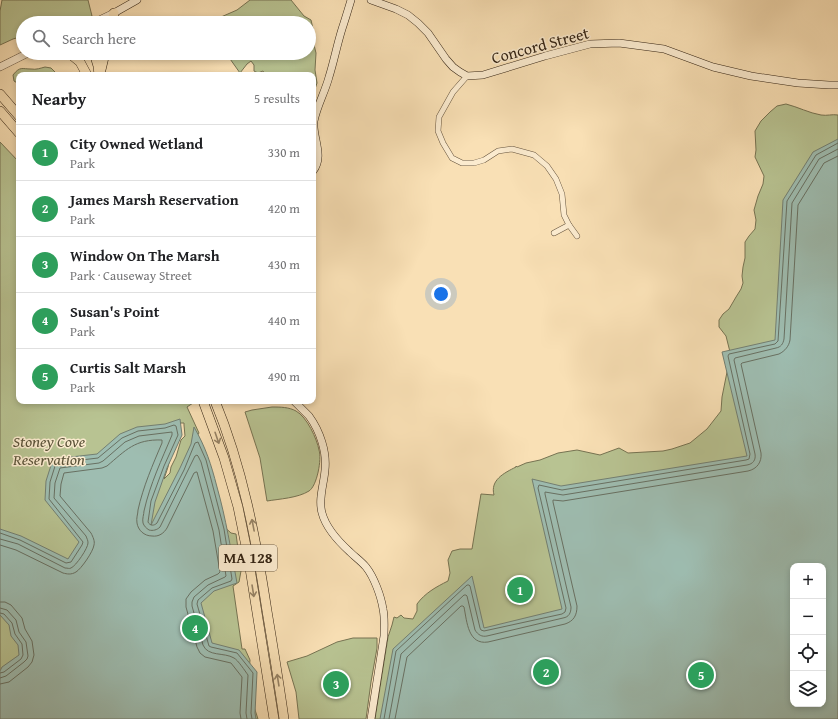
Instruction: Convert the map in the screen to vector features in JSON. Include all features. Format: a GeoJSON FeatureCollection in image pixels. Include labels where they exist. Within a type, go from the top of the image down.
{"type":"FeatureCollection","features":[{"type":"Feature","properties":{"kind":"highway"},"geometry":{"type":"LineString","coordinates":[[78,60],[82,64]]}},
{"type":"Feature","properties":{"kind":"highway"},"geometry":{"type":"LineString","coordinates":[[81,60],[86,72]]}},
{"type":"Feature","properties":{"kind":"highway"},"geometry":{"type":"LineString","coordinates":[[96,60],[99,72]]}},
{"type":"Feature","properties":{"kind":"highway"},"geometry":{"type":"LineString","coordinates":[[101,72],[103,60]]}},
{"type":"Feature","properties":{"kind":"highway"},"geometry":{"type":"LineString","coordinates":[[0,94],[16,108]]}},
{"type":"Feature","properties":{"kind":"highway"},"geometry":{"type":"LineString","coordinates":[[0,94],[16,113]]}},
{"type":"Feature","properties":{"kind":"highway"},"geometry":{"type":"LineString","coordinates":[[0,111],[16,129]]}},
{"type":"Feature","properties":{"kind":"highway","name":"MA 128"},"geometry":{"type":"LineString","coordinates":[[205,404],[224,458],[238,508],[248,556],[274,719]]}},
{"type":"Feature","properties":{"kind":"highway","name":"MA 128"},"geometry":{"type":"LineString","coordinates":[[216,404],[225,425],[236,460],[250,513],[263,580],[284,719]]}},
{"type":"Feature","properties":{"kind":"street"},"geometry":{"type":"LineString","coordinates":[[108,16],[137,0]]}},
{"type":"Feature","properties":{"kind":"street"},"geometry":{"type":"LineString","coordinates":[[316,114],[329,80],[341,31],[351,0]]}},
{"type":"Feature","properties":{"kind":"street"},"geometry":{"type":"LineString","coordinates":[[371,0],[408,15],[428,33],[453,67],[467,76],[453,92],[439,117],[438,130],[443,143],[452,158],[462,163],[474,163],[484,160],[498,151],[512,149],[534,155],[547,166],[556,179],[562,194],[564,215],[577,236]]}},
{"type":"Feature","properties":{"kind":"street","name":"Concord Street"},"geometry":{"type":"LineString","coordinates":[[467,76],[483,75],[590,44],[619,43],[664,49],[714,67],[751,76],[798,83],[838,85]]}},
{"type":"Feature","properties":{"kind":"street"},"geometry":{"type":"LineString","coordinates":[[0,67],[16,59]]}},
{"type":"Feature","properties":{"kind":"street"},"geometry":{"type":"LineString","coordinates":[[316,142],[318,162],[316,168]]}},
{"type":"Feature","properties":{"kind":"street"},"geometry":{"type":"LineString","coordinates":[[554,233],[569,225]]}},
{"type":"Feature","properties":{"kind":"street"},"geometry":{"type":"LineString","coordinates":[[297,404],[309,416],[316,427],[324,450],[325,471],[321,504],[326,523],[345,547],[365,566],[377,588],[383,607],[385,622],[384,636],[371,719]]}},
{"type":"Feature","properties":{"kind":"green space"},"geometry":{"type":"Polygon","coordinates":[[[2,0],[88,0],[92,16],[16,16],[16,38],[0,45],[0,11],[2,0]]]}},
{"type":"Feature","properties":{"kind":"green space"},"geometry":{"type":"Polygon","coordinates":[[[250,0],[291,0],[304,16],[223,16],[237,10],[250,0]]]}},
{"type":"Feature","properties":{"kind":"green space"},"geometry":{"type":"Polygon","coordinates":[[[231,60],[316,60],[315,72],[256,72],[254,71],[254,65],[251,61],[239,72],[231,60]]]}},
{"type":"Feature","properties":{"kind":"green space"},"geometry":{"type":"Polygon","coordinates":[[[45,67],[51,68],[55,72],[16,72],[16,82],[14,81],[13,75],[15,72],[19,69],[35,69],[45,67]]]}},
{"type":"Feature","properties":{"kind":"green space"},"geometry":{"type":"Polygon","coordinates":[[[786,104],[817,114],[838,115],[838,719],[375,719],[388,637],[394,617],[397,618],[401,615],[404,618],[413,619],[417,611],[417,604],[420,600],[431,591],[448,581],[450,573],[448,560],[452,551],[472,549],[481,494],[494,495],[493,490],[496,481],[516,466],[517,467],[526,463],[540,460],[558,453],[577,450],[600,455],[619,448],[628,453],[663,451],[690,443],[707,429],[721,411],[730,352],[726,336],[719,327],[719,320],[729,309],[743,283],[742,276],[745,258],[745,242],[755,229],[756,220],[754,210],[763,184],[764,176],[755,157],[755,131],[761,121],[777,106],[786,104]]]}},
{"type":"Feature","properties":{"kind":"green space","name":"Stoney Cove Reservation"},"geometry":{"type":"Polygon","coordinates":[[[0,142],[16,159],[16,404],[192,404],[187,407],[199,433],[197,436],[220,523],[231,533],[236,534],[241,571],[239,582],[233,586],[242,649],[245,649],[250,660],[248,688],[258,719],[163,719],[0,604],[0,142]],[[184,423],[177,425],[164,479],[170,473],[181,440],[185,436],[184,423]]]}},
{"type":"Feature","properties":{"kind":"green space"},"geometry":{"type":"Polygon","coordinates":[[[272,407],[296,411],[304,418],[316,440],[320,460],[314,484],[309,491],[294,497],[267,501],[260,458],[245,412],[272,407]]]}},
{"type":"Feature","properties":{"kind":"green space"},"geometry":{"type":"Polygon","coordinates":[[[0,608],[28,645],[0,678],[0,608]]]}},
{"type":"Feature","properties":{"kind":"green space"},"geometry":{"type":"Polygon","coordinates":[[[353,638],[377,638],[377,648],[366,719],[299,719],[296,692],[287,662],[307,656],[337,642],[353,638]]]}},
{"type":"Feature","properties":{"kind":"water"},"geometry":{"type":"Polygon","coordinates":[[[838,139],[838,719],[380,719],[393,649],[472,576],[484,628],[562,609],[532,479],[561,486],[747,456],[722,352],[775,340],[783,200],[813,152],[838,139]]]}},
{"type":"Feature","properties":{"kind":"water"},"geometry":{"type":"Polygon","coordinates":[[[180,419],[182,435],[167,468],[155,502],[151,525],[191,444],[194,427],[205,449],[215,479],[226,523],[237,583],[214,591],[201,603],[212,643],[239,650],[257,672],[256,719],[0,719],[0,671],[2,667],[19,655],[18,645],[11,636],[9,625],[0,615],[0,529],[21,536],[68,559],[79,542],[45,500],[46,481],[53,459],[97,454],[120,434],[137,427],[165,424],[180,419]]]}},
{"type":"Feature","properties":{"kind":"place","name":"City Owned Wetland"},"geometry":{"type":"Point","coordinates":[520,590]}},
{"type":"Feature","properties":{"kind":"place","name":"Susan's Point"},"geometry":{"type":"Point","coordinates":[195,628]}},
{"type":"Feature","properties":{"kind":"place","name":"James Marsh Reservation"},"geometry":{"type":"Point","coordinates":[546,672]}},
{"type":"Feature","properties":{"kind":"place","name":"Curtis Salt Marsh"},"geometry":{"type":"Point","coordinates":[701,675]}},
{"type":"Feature","properties":{"kind":"place","name":"Window On The Marsh"},"geometry":{"type":"Point","coordinates":[336,684]}}]}
